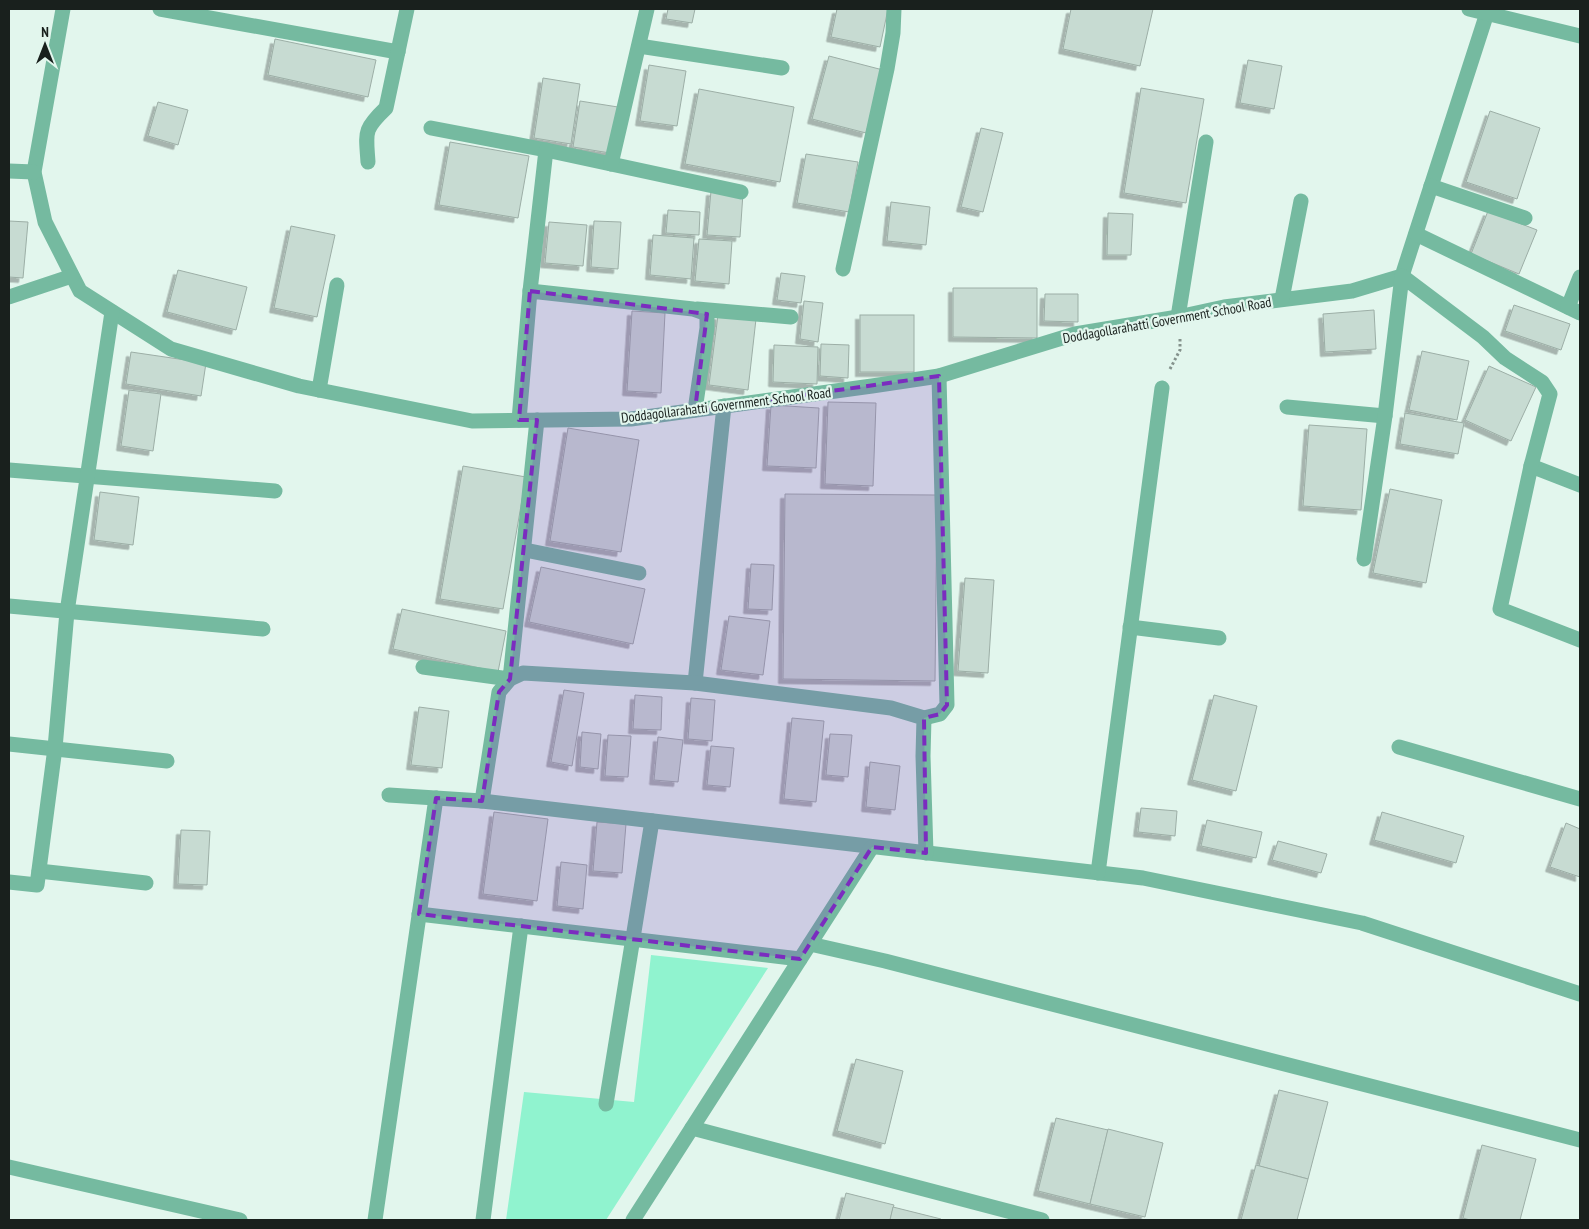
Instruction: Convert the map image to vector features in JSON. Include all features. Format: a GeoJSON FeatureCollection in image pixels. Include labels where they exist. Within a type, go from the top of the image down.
{"type":"FeatureCollection","features":[{"type":"Feature","properties":{"kind":"street","name":"Doddagollarahatti Government School Road"},"geometry":{"type":"LineString","coordinates":[[63,9],[34,172],[45,222],[80,291],[170,349],[299,386],[472,421],[631,419],[939,376],[1075,334],[1178,317],[1224,306],[1352,291],[1402,276]]}},
{"type":"Feature","properties":{"kind":"street"},"geometry":{"type":"LineString","coordinates":[[160,9],[398,52]]}},
{"type":"Feature","properties":{"kind":"street"},"geometry":{"type":"LineString","coordinates":[[368,162],[366,133],[374,120],[386,108],[407,9]]}},
{"type":"Feature","properties":{"kind":"street"},"geometry":{"type":"LineString","coordinates":[[611,164],[648,9]]}},
{"type":"Feature","properties":{"kind":"street"},"geometry":{"type":"LineString","coordinates":[[843,269],[887,69],[893,33],[894,9]]}},
{"type":"Feature","properties":{"kind":"street"},"geometry":{"type":"LineString","coordinates":[[1469,9],[1580,36]]}},
{"type":"Feature","properties":{"kind":"street"},"geometry":{"type":"LineString","coordinates":[[1364,559],[1385,416],[1402,276],[1488,13]]}},
{"type":"Feature","properties":{"kind":"street"},"geometry":{"type":"LineString","coordinates":[[639,46],[782,68]]}},
{"type":"Feature","properties":{"kind":"street"},"geometry":{"type":"LineString","coordinates":[[432,128],[546,150],[741,192]]}},
{"type":"Feature","properties":{"kind":"street"},"geometry":{"type":"LineString","coordinates":[[1178,317],[1206,142]]}},
{"type":"Feature","properties":{"kind":"street"},"geometry":{"type":"LineString","coordinates":[[519,420],[530,291],[546,150]]}},
{"type":"Feature","properties":{"kind":"street"},"geometry":{"type":"LineString","coordinates":[[9,171],[34,172]]}},
{"type":"Feature","properties":{"kind":"street"},"geometry":{"type":"LineString","coordinates":[[1431,186],[1525,218]]}},
{"type":"Feature","properties":{"kind":"street"},"geometry":{"type":"LineString","coordinates":[[1282,299],[1301,202]]}},
{"type":"Feature","properties":{"kind":"street"},"geometry":{"type":"LineString","coordinates":[[1416,234],[1574,310],[1580,277]]}},
{"type":"Feature","properties":{"kind":"street"},"geometry":{"type":"LineString","coordinates":[[9,296],[72,276]]}},
{"type":"Feature","properties":{"kind":"street"},"geometry":{"type":"LineString","coordinates":[[1402,276],[1483,337],[1505,358],[1542,382],[1550,394],[1531,466],[1500,609],[1580,640]]}},
{"type":"Feature","properties":{"kind":"street"},"geometry":{"type":"LineString","coordinates":[[319,390],[337,285]]}},
{"type":"Feature","properties":{"kind":"street"},"geometry":{"type":"LineString","coordinates":[[530,291],[693,309],[791,316]]}},
{"type":"Feature","properties":{"kind":"street"},"geometry":{"type":"LineString","coordinates":[[693,309],[707,314],[707,328],[695,410]]}},
{"type":"Feature","properties":{"kind":"street"},"geometry":{"type":"LineString","coordinates":[[9,882],[36,885],[39,871],[55,748],[67,612],[112,312]]}},
{"type":"Feature","properties":{"kind":"street"},"geometry":{"type":"LineString","coordinates":[[482,801],[499,692],[510,679],[523,673],[695,683],[891,708],[924,718],[940,714],[947,705],[939,376]]}},
{"type":"Feature","properties":{"kind":"street"},"geometry":{"type":"LineString","coordinates":[[1098,873],[1162,388]]}},
{"type":"Feature","properties":{"kind":"street"},"geometry":{"type":"LineString","coordinates":[[695,683],[724,406]]}},
{"type":"Feature","properties":{"kind":"street"},"geometry":{"type":"LineString","coordinates":[[1287,407],[1385,416]]}},
{"type":"Feature","properties":{"kind":"street"},"geometry":{"type":"LineString","coordinates":[[510,679],[525,550],[537,420]]}},
{"type":"Feature","properties":{"kind":"street"},"geometry":{"type":"LineString","coordinates":[[1531,466],[1580,486]]}},
{"type":"Feature","properties":{"kind":"street"},"geometry":{"type":"LineString","coordinates":[[9,470],[274,491]]}},
{"type":"Feature","properties":{"kind":"street"},"geometry":{"type":"LineString","coordinates":[[525,550],[639,573]]}},
{"type":"Feature","properties":{"kind":"street"},"geometry":{"type":"LineString","coordinates":[[9,606],[263,629]]}},
{"type":"Feature","properties":{"kind":"street"},"geometry":{"type":"LineString","coordinates":[[1130,627],[1220,638]]}},
{"type":"Feature","properties":{"kind":"street"},"geometry":{"type":"LineString","coordinates":[[423,667],[510,679]]}},
{"type":"Feature","properties":{"kind":"street"},"geometry":{"type":"LineString","coordinates":[[924,718],[923,756],[926,853]]}},
{"type":"Feature","properties":{"kind":"street"},"geometry":{"type":"LineString","coordinates":[[9,744],[167,761]]}},
{"type":"Feature","properties":{"kind":"street"},"geometry":{"type":"LineString","coordinates":[[1399,747],[1580,799]]}},
{"type":"Feature","properties":{"kind":"street"},"geometry":{"type":"LineString","coordinates":[[389,795],[482,801],[1143,878],[1362,923],[1580,994]]}},
{"type":"Feature","properties":{"kind":"street"},"geometry":{"type":"LineString","coordinates":[[374,1220],[436,798]]}},
{"type":"Feature","properties":{"kind":"street"},"geometry":{"type":"LineString","coordinates":[[606,1104],[652,821]]}},
{"type":"Feature","properties":{"kind":"street"},"geometry":{"type":"LineString","coordinates":[[633,1220],[872,847]]}},
{"type":"Feature","properties":{"kind":"street"},"geometry":{"type":"LineString","coordinates":[[39,871],[146,883]]}},
{"type":"Feature","properties":{"kind":"street"},"geometry":{"type":"LineString","coordinates":[[419,914],[800,960]]}},
{"type":"Feature","properties":{"kind":"street"},"geometry":{"type":"LineString","coordinates":[[483,1220],[521,926]]}},
{"type":"Feature","properties":{"kind":"street"},"geometry":{"type":"LineString","coordinates":[[810,944],[886,961],[1580,1140]]}},
{"type":"Feature","properties":{"kind":"street"},"geometry":{"type":"LineString","coordinates":[[692,1128],[1042,1220]]}},
{"type":"Feature","properties":{"kind":"street"},"geometry":{"type":"LineString","coordinates":[[9,1167],[240,1220]]}},
{"type":"Feature","properties":{"kind":"path"},"geometry":{"type":"LineString","coordinates":[[1162,388],[1180,350],[1178,317]]}},
{"type":"Feature","properties":{"kind":"highlighted area"},"geometry":{"type":"Polygon","coordinates":[[[530,291],[707,314],[695,410],[939,376],[947,705],[940,714],[924,718],[926,853],[872,847],[800,959],[419,914],[436,798],[482,801],[499,692],[510,679],[537,420],[519,420],[530,291]]]}},
{"type":"Feature","properties":{"kind":"green space"},"geometry":{"type":"Polygon","coordinates":[[[651,955],[768,968],[606,1220],[506,1220],[524,1092],[634,1102],[651,955]]]}},
{"type":"Feature","properties":{"kind":"building"},"geometry":{"type":"Polygon","coordinates":[[[668,9],[695,9],[692,23],[666,19],[668,9]]]}},
{"type":"Feature","properties":{"kind":"building"},"geometry":{"type":"Polygon","coordinates":[[[837,9],[888,9],[880,47],[831,37],[837,9]]]}},
{"type":"Feature","properties":{"kind":"building"},"geometry":{"type":"Polygon","coordinates":[[[1071,9],[1153,9],[1140,66],[1063,49],[1071,9]]]}},
{"type":"Feature","properties":{"kind":"building"},"geometry":{"type":"Polygon","coordinates":[[[275,39],[376,60],[368,97],[268,75],[275,39]]]}},
{"type":"Feature","properties":{"kind":"building"},"geometry":{"type":"Polygon","coordinates":[[[829,56],[883,70],[866,133],[812,119],[829,56]]]}},
{"type":"Feature","properties":{"kind":"building"},"geometry":{"type":"Polygon","coordinates":[[[1248,60],[1282,66],[1274,109],[1240,103],[1248,60]]]}},
{"type":"Feature","properties":{"kind":"building"},"geometry":{"type":"Polygon","coordinates":[[[649,65],[686,71],[677,126],[640,121],[649,65]]]}},
{"type":"Feature","properties":{"kind":"building"},"geometry":{"type":"Polygon","coordinates":[[[543,78],[580,84],[571,144],[534,138],[543,78]]]}},
{"type":"Feature","properties":{"kind":"building"},"geometry":{"type":"Polygon","coordinates":[[[1141,88],[1204,99],[1186,203],[1124,193],[1141,88]]]}},
{"type":"Feature","properties":{"kind":"building"},"geometry":{"type":"Polygon","coordinates":[[[699,89],[794,107],[780,182],[685,164],[699,89]]]}},
{"type":"Feature","properties":{"kind":"building"},"geometry":{"type":"Polygon","coordinates":[[[580,101],[618,107],[610,153],[573,147],[580,101]]]}},
{"type":"Feature","properties":{"kind":"building"},"geometry":{"type":"Polygon","coordinates":[[[158,102],[188,110],[178,145],[148,136],[158,102]]]}},
{"type":"Feature","properties":{"kind":"building"},"geometry":{"type":"Polygon","coordinates":[[[1490,111],[1540,128],[1517,199],[1466,182],[1490,111]]]}},
{"type":"Feature","properties":{"kind":"building"},"geometry":{"type":"Polygon","coordinates":[[[981,128],[1003,133],[983,212],[961,207],[981,128]]]}},
{"type":"Feature","properties":{"kind":"building"},"geometry":{"type":"Polygon","coordinates":[[[450,142],[529,156],[518,218],[439,205],[450,142]]]}},
{"type":"Feature","properties":{"kind":"building"},"geometry":{"type":"Polygon","coordinates":[[[806,154],[858,162],[849,212],[797,203],[806,154]]]}},
{"type":"Feature","properties":{"kind":"building"},"geometry":{"type":"Polygon","coordinates":[[[711,191],[743,193],[740,237],[707,235],[711,191]]]}},
{"type":"Feature","properties":{"kind":"building"},"geometry":{"type":"Polygon","coordinates":[[[891,202],[930,207],[926,245],[887,241],[891,202]]]}},
{"type":"Feature","properties":{"kind":"building"},"geometry":{"type":"Polygon","coordinates":[[[668,210],[700,212],[699,235],[666,233],[668,210]]]}},
{"type":"Feature","properties":{"kind":"building"},"geometry":{"type":"Polygon","coordinates":[[[1488,211],[1537,230],[1519,274],[1471,254],[1488,211]]]}},
{"type":"Feature","properties":{"kind":"building"},"geometry":{"type":"Polygon","coordinates":[[[1108,213],[1133,214],[1131,255],[1107,255],[1108,213]]]}},
{"type":"Feature","properties":{"kind":"building"},"geometry":{"type":"Polygon","coordinates":[[[9,221],[28,222],[23,278],[9,277],[9,221]]]}},
{"type":"Feature","properties":{"kind":"building"},"geometry":{"type":"Polygon","coordinates":[[[594,221],[621,222],[618,269],[591,267],[594,221]]]}},
{"type":"Feature","properties":{"kind":"building"},"geometry":{"type":"Polygon","coordinates":[[[549,222],[587,225],[583,266],[545,263],[549,222]]]}},
{"type":"Feature","properties":{"kind":"building"},"geometry":{"type":"Polygon","coordinates":[[[291,226],[335,235],[317,317],[274,308],[291,226]]]}},
{"type":"Feature","properties":{"kind":"building"},"geometry":{"type":"Polygon","coordinates":[[[653,235],[694,238],[691,279],[650,275],[653,235]]]}},
{"type":"Feature","properties":{"kind":"building"},"geometry":{"type":"Polygon","coordinates":[[[699,239],[732,241],[729,284],[695,281],[699,239]]]}},
{"type":"Feature","properties":{"kind":"building"},"geometry":{"type":"Polygon","coordinates":[[[178,270],[247,287],[236,330],[167,312],[178,270]]]}},
{"type":"Feature","properties":{"kind":"building"},"geometry":{"type":"Polygon","coordinates":[[[781,273],[805,276],[801,303],[777,300],[781,273]]]}},
{"type":"Feature","properties":{"kind":"building"},"geometry":{"type":"Polygon","coordinates":[[[953,288],[1037,288],[1037,338],[953,337],[953,288]]]}},
{"type":"Feature","properties":{"kind":"building"},"geometry":{"type":"Polygon","coordinates":[[[1045,294],[1078,294],[1078,322],[1044,321],[1045,294]]]}},
{"type":"Feature","properties":{"kind":"building"},"geometry":{"type":"Polygon","coordinates":[[[804,301],[823,303],[818,342],[800,339],[804,301]]]}},
{"type":"Feature","properties":{"kind":"building"},"geometry":{"type":"Polygon","coordinates":[[[1514,305],[1570,324],[1561,350],[1505,331],[1514,305]]]}},
{"type":"Feature","properties":{"kind":"building"},"geometry":{"type":"Polygon","coordinates":[[[1374,310],[1376,349],[1325,352],[1323,314],[1374,310]]]}},
{"type":"Feature","properties":{"kind":"building"},"geometry":{"type":"Polygon","coordinates":[[[632,311],[665,313],[661,393],[627,391],[632,311]]]}},
{"type":"Feature","properties":{"kind":"building"},"geometry":{"type":"Polygon","coordinates":[[[718,315],[756,319],[748,390],[709,385],[718,315]]]}},
{"type":"Feature","properties":{"kind":"building"},"geometry":{"type":"Polygon","coordinates":[[[860,315],[914,315],[914,372],[860,372],[860,315]]]}},
{"type":"Feature","properties":{"kind":"building"},"geometry":{"type":"Polygon","coordinates":[[[821,344],[849,345],[848,378],[820,376],[821,344]]]}},
{"type":"Feature","properties":{"kind":"building"},"geometry":{"type":"Polygon","coordinates":[[[774,345],[818,347],[817,384],[773,382],[774,345]]]}},
{"type":"Feature","properties":{"kind":"building"},"geometry":{"type":"Polygon","coordinates":[[[1422,351],[1469,361],[1457,420],[1409,410],[1422,351]]]}},
{"type":"Feature","properties":{"kind":"building"},"geometry":{"type":"Polygon","coordinates":[[[131,352],[206,363],[201,396],[126,384],[131,352]]]}},
{"type":"Feature","properties":{"kind":"building"},"geometry":{"type":"Polygon","coordinates":[[[1489,366],[1536,387],[1511,441],[1465,420],[1489,366]]]}},
{"type":"Feature","properties":{"kind":"building"},"geometry":{"type":"Polygon","coordinates":[[[129,390],[161,394],[153,451],[121,446],[129,390]]]}},
{"type":"Feature","properties":{"kind":"building"},"geometry":{"type":"Polygon","coordinates":[[[828,402],[876,403],[873,486],[825,484],[828,402]]]}},
{"type":"Feature","properties":{"kind":"building"},"geometry":{"type":"Polygon","coordinates":[[[771,405],[819,408],[816,468],[767,466],[771,405]]]}},
{"type":"Feature","properties":{"kind":"building"},"geometry":{"type":"Polygon","coordinates":[[[1405,413],[1464,423],[1458,454],[1400,444],[1405,413]]]}},
{"type":"Feature","properties":{"kind":"building"},"geometry":{"type":"Polygon","coordinates":[[[1309,425],[1367,429],[1361,510],[1303,506],[1309,425]]]}},
{"type":"Feature","properties":{"kind":"building"},"geometry":{"type":"Polygon","coordinates":[[[568,428],[639,440],[621,552],[550,541],[568,428]]]}},
{"type":"Feature","properties":{"kind":"building"},"geometry":{"type":"Polygon","coordinates":[[[463,466],[526,477],[503,609],[440,599],[463,466]]]}},
{"type":"Feature","properties":{"kind":"building"},"geometry":{"type":"Polygon","coordinates":[[[1390,489],[1442,500],[1426,583],[1373,573],[1390,489]]]}},
{"type":"Feature","properties":{"kind":"building"},"geometry":{"type":"Polygon","coordinates":[[[100,492],[139,497],[133,545],[94,540],[100,492]]]}},
{"type":"Feature","properties":{"kind":"building"},"geometry":{"type":"Polygon","coordinates":[[[785,494],[937,495],[935,681],[783,679],[785,494]]]}},
{"type":"Feature","properties":{"kind":"building"},"geometry":{"type":"Polygon","coordinates":[[[751,564],[774,565],[772,610],[748,609],[751,564]]]}},
{"type":"Feature","properties":{"kind":"building"},"geometry":{"type":"Polygon","coordinates":[[[541,567],[645,589],[633,644],[529,622],[541,567]]]}},
{"type":"Feature","properties":{"kind":"building"},"geometry":{"type":"Polygon","coordinates":[[[965,578],[994,580],[988,673],[958,671],[965,578]]]}},
{"type":"Feature","properties":{"kind":"building"},"geometry":{"type":"Polygon","coordinates":[[[402,609],[506,631],[498,672],[393,649],[402,609]]]}},
{"type":"Feature","properties":{"kind":"building"},"geometry":{"type":"Polygon","coordinates":[[[729,616],[770,621],[763,675],[721,670],[729,616]]]}},
{"type":"Feature","properties":{"kind":"building"},"geometry":{"type":"Polygon","coordinates":[[[564,690],[584,693],[572,766],[551,762],[564,690]]]}},
{"type":"Feature","properties":{"kind":"building"},"geometry":{"type":"Polygon","coordinates":[[[635,695],[662,697],[661,730],[633,729],[635,695]]]}},
{"type":"Feature","properties":{"kind":"building"},"geometry":{"type":"Polygon","coordinates":[[[1214,695],[1257,706],[1236,791],[1192,780],[1214,695]]]}},
{"type":"Feature","properties":{"kind":"building"},"geometry":{"type":"Polygon","coordinates":[[[691,698],[715,700],[712,741],[688,739],[691,698]]]}},
{"type":"Feature","properties":{"kind":"building"},"geometry":{"type":"Polygon","coordinates":[[[419,707],[449,711],[442,768],[411,765],[419,707]]]}},
{"type":"Feature","properties":{"kind":"building"},"geometry":{"type":"Polygon","coordinates":[[[792,718],[824,721],[816,802],[784,799],[792,718]]]}},
{"type":"Feature","properties":{"kind":"building"},"geometry":{"type":"Polygon","coordinates":[[[582,732],[601,734],[598,769],[580,767],[582,732]]]}},
{"type":"Feature","properties":{"kind":"building"},"geometry":{"type":"Polygon","coordinates":[[[830,734],[852,735],[848,777],[826,775],[830,734]]]}},
{"type":"Feature","properties":{"kind":"building"},"geometry":{"type":"Polygon","coordinates":[[[608,735],[631,736],[628,777],[605,776],[608,735]]]}},
{"type":"Feature","properties":{"kind":"building"},"geometry":{"type":"Polygon","coordinates":[[[658,737],[683,740],[678,782],[654,780],[658,737]]]}},
{"type":"Feature","properties":{"kind":"building"},"geometry":{"type":"Polygon","coordinates":[[[711,746],[734,748],[730,787],[707,785],[711,746]]]}},
{"type":"Feature","properties":{"kind":"building"},"geometry":{"type":"Polygon","coordinates":[[[870,762],[900,766],[895,810],[866,807],[870,762]]]}},
{"type":"Feature","properties":{"kind":"building"},"geometry":{"type":"Polygon","coordinates":[[[1141,808],[1177,811],[1175,836],[1138,832],[1141,808]]]}},
{"type":"Feature","properties":{"kind":"building"},"geometry":{"type":"Polygon","coordinates":[[[494,812],[548,819],[537,901],[483,894],[494,812]]]}},
{"type":"Feature","properties":{"kind":"building"},"geometry":{"type":"Polygon","coordinates":[[[1382,812],[1464,836],[1456,863],[1374,840],[1382,812]]]}},
{"type":"Feature","properties":{"kind":"building"},"geometry":{"type":"Polygon","coordinates":[[[1207,820],[1262,832],[1256,858],[1201,846],[1207,820]]]}},
{"type":"Feature","properties":{"kind":"building"},"geometry":{"type":"Polygon","coordinates":[[[597,822],[626,824],[622,873],[593,871],[597,822]]]}},
{"type":"Feature","properties":{"kind":"building"},"geometry":{"type":"Polygon","coordinates":[[[1566,823],[1580,829],[1580,877],[1550,867],[1566,823]]]}},
{"type":"Feature","properties":{"kind":"building"},"geometry":{"type":"Polygon","coordinates":[[[181,830],[210,831],[207,885],[178,884],[181,830]]]}},
{"type":"Feature","properties":{"kind":"building"},"geometry":{"type":"Polygon","coordinates":[[[1278,841],[1327,854],[1321,873],[1272,860],[1278,841]]]}},
{"type":"Feature","properties":{"kind":"building"},"geometry":{"type":"Polygon","coordinates":[[[561,862],[587,865],[583,909],[557,906],[561,862]]]}},
{"type":"Feature","properties":{"kind":"building"},"geometry":{"type":"Polygon","coordinates":[[[856,1059],[903,1071],[885,1144],[837,1131],[856,1059]]]}},
{"type":"Feature","properties":{"kind":"building"},"geometry":{"type":"Polygon","coordinates":[[[1279,1090],[1328,1102],[1308,1179],[1259,1166],[1279,1090]]]}},
{"type":"Feature","properties":{"kind":"building"},"geometry":{"type":"Polygon","coordinates":[[[1056,1118],[1108,1130],[1090,1204],[1038,1191],[1056,1118]]]}},
{"type":"Feature","properties":{"kind":"building"},"geometry":{"type":"Polygon","coordinates":[[[1108,1129],[1163,1143],[1145,1217],[1090,1204],[1108,1129]]]}},
{"type":"Feature","properties":{"kind":"building"},"geometry":{"type":"Polygon","coordinates":[[[1482,1145],[1536,1159],[1520,1220],[1470,1220],[1463,1218],[1482,1145]]]}},
{"type":"Feature","properties":{"kind":"building"},"geometry":{"type":"Polygon","coordinates":[[[1256,1165],[1308,1179],[1297,1220],[1241,1220],[1256,1165]]]}},
{"type":"Feature","properties":{"kind":"building"},"geometry":{"type":"Polygon","coordinates":[[[846,1193],[894,1205],[890,1220],[839,1220],[846,1193]]]}},
{"type":"Feature","properties":{"kind":"building"},"geometry":{"type":"Polygon","coordinates":[[[893,1207],[941,1219],[941,1220],[890,1220],[893,1207]]]}}]}
